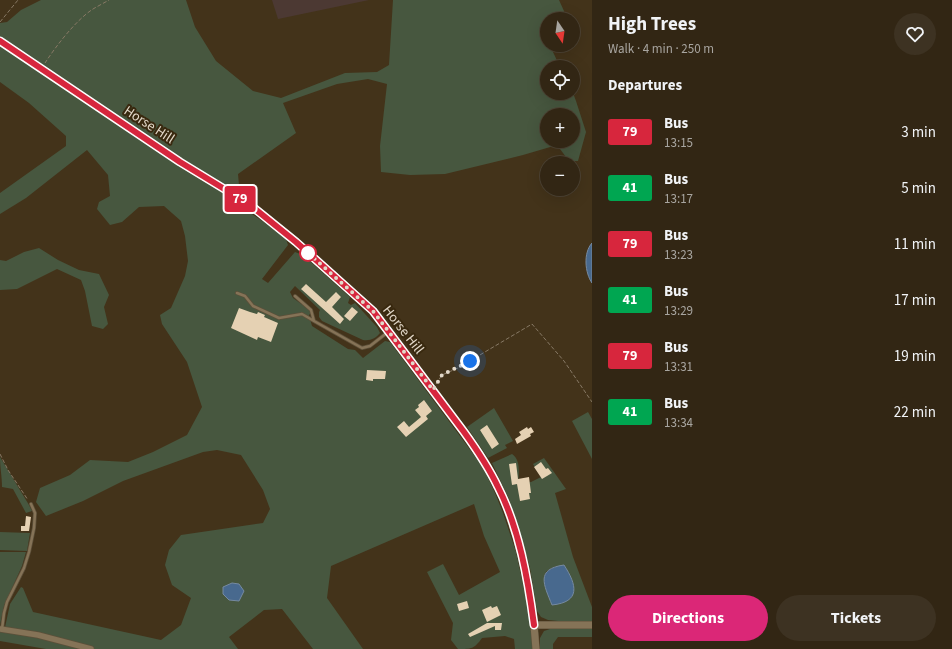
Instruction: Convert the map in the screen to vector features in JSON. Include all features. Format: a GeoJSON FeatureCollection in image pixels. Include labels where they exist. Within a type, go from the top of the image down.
{"type":"FeatureCollection","features":[{"type":"Feature","properties":{"kind":"street","name":"Horse Hill"},"geometry":{"type":"LineString","coordinates":[[0,41],[186,165],[249,204],[296,242],[373,311],[433,390],[478,453],[499,488],[517,537],[526,572],[536,649]]}},
{"type":"Feature","properties":{"kind":"street"},"geometry":{"type":"LineString","coordinates":[[534,625],[592,626]]}},
{"type":"Feature","properties":{"kind":"street"},"geometry":{"type":"LineString","coordinates":[[1,629],[12,632],[38,635],[90,649]]}},
{"type":"Feature","properties":{"kind":"lane"},"geometry":{"type":"LineString","coordinates":[[237,293],[246,298],[253,306],[279,318],[302,314],[362,348],[370,346],[389,332]]}},
{"type":"Feature","properties":{"kind":"lane"},"geometry":{"type":"LineString","coordinates":[[295,296],[311,310],[314,321]]}},
{"type":"Feature","properties":{"kind":"lane"},"geometry":{"type":"LineString","coordinates":[[1,629],[7,602],[24,568],[29,552],[34,528],[35,513],[31,504]]}},
{"type":"Feature","properties":{"kind":"path"},"geometry":{"type":"LineString","coordinates":[[0,22],[18,0]]}},
{"type":"Feature","properties":{"kind":"path"},"geometry":{"type":"LineString","coordinates":[[42,68],[55,48],[78,24],[92,10],[109,0]]}},
{"type":"Feature","properties":{"kind":"path"},"geometry":{"type":"LineString","coordinates":[[433,390],[442,375],[458,368],[532,324],[564,361],[592,402]]}},
{"type":"Feature","properties":{"kind":"path"},"geometry":{"type":"LineString","coordinates":[[0,454],[12,476],[31,504]]}},
{"type":"Feature","properties":{"kind":"shaded area"},"geometry":{"type":"Polygon","coordinates":[[[272,0],[369,0],[278,19],[272,0]]]}},
{"type":"Feature","properties":{"kind":"green space"},"geometry":{"type":"Polygon","coordinates":[[[41,0],[186,0],[195,27],[216,61],[253,91],[281,98],[345,73],[377,72],[389,65],[393,0],[559,0],[564,12],[540,12],[540,52],[553,52],[557,60],[540,60],[540,100],[576,100],[578,108],[540,108],[540,148],[547,148],[445,174],[410,175],[381,172],[380,146],[387,84],[368,79],[337,84],[283,103],[296,133],[238,174],[239,185],[251,193],[244,209],[286,239],[288,245],[262,279],[268,283],[295,252],[303,255],[350,297],[348,303],[351,305],[355,303],[377,327],[380,333],[373,339],[363,340],[322,321],[319,317],[320,310],[295,286],[290,292],[293,298],[310,310],[311,313],[309,315],[312,326],[348,349],[355,350],[363,358],[385,341],[390,342],[483,467],[503,513],[516,552],[529,612],[533,649],[515,649],[514,639],[505,636],[482,638],[475,646],[467,649],[458,649],[451,640],[453,623],[427,572],[443,564],[459,595],[500,572],[484,536],[474,504],[331,566],[327,598],[363,649],[313,649],[282,609],[264,610],[229,637],[238,649],[46,649],[0,641],[0,632],[4,632],[10,604],[21,587],[23,588],[33,612],[161,640],[181,625],[191,598],[172,585],[165,565],[169,550],[181,535],[263,523],[270,509],[263,490],[241,455],[217,450],[203,452],[123,481],[83,501],[46,516],[36,502],[40,488],[70,475],[90,460],[128,462],[153,452],[187,435],[202,407],[187,362],[162,324],[160,315],[171,308],[185,276],[188,261],[185,236],[181,221],[164,206],[139,207],[122,222],[110,225],[97,209],[99,202],[110,196],[108,175],[87,150],[26,198],[0,214],[0,193],[66,146],[66,136],[29,103],[0,82],[0,23],[7,22],[21,10],[41,0]]]}},
{"type":"Feature","properties":{"kind":"green space"},"geometry":{"type":"Polygon","coordinates":[[[580,113],[586,132],[579,156],[565,156],[559,148],[580,148],[580,113]]]}},
{"type":"Feature","properties":{"kind":"green space"},"geometry":{"type":"Polygon","coordinates":[[[39,248],[58,260],[79,270],[99,274],[109,295],[104,307],[108,324],[103,329],[92,326],[85,291],[81,280],[57,269],[17,289],[0,290],[0,260],[6,261],[24,252],[39,248]]]}},
{"type":"Feature","properties":{"kind":"green space"},"geometry":{"type":"Polygon","coordinates":[[[494,408],[513,441],[505,445],[507,448],[488,458],[467,427],[494,408]]]}},
{"type":"Feature","properties":{"kind":"green space"},"geometry":{"type":"Polygon","coordinates":[[[588,412],[592,419],[592,459],[572,421],[588,412]]]}},
{"type":"Feature","properties":{"kind":"green space"},"geometry":{"type":"Polygon","coordinates":[[[512,454],[518,463],[518,483],[531,482],[541,477],[533,464],[544,458],[566,489],[555,493],[573,557],[592,607],[592,622],[578,623],[548,620],[541,617],[537,611],[530,568],[522,539],[509,499],[492,463],[512,454]],[[556,566],[547,571],[544,578],[552,605],[556,566]]]}},
{"type":"Feature","properties":{"kind":"green space"},"geometry":{"type":"Polygon","coordinates":[[[0,457],[32,511],[26,513],[13,489],[2,487],[0,457]]]}},
{"type":"Feature","properties":{"kind":"green space"},"geometry":{"type":"Polygon","coordinates":[[[0,532],[30,533],[27,551],[0,550],[0,532]]]}},
{"type":"Feature","properties":{"kind":"green space"},"geometry":{"type":"Polygon","coordinates":[[[0,552],[26,552],[22,566],[4,606],[0,625],[0,552]]]}},
{"type":"Feature","properties":{"kind":"green space"},"geometry":{"type":"Polygon","coordinates":[[[592,628],[592,637],[558,637],[553,644],[553,649],[540,649],[540,638],[544,631],[550,629],[592,628]]]}},
{"type":"Feature","properties":{"kind":"water"},"geometry":{"type":"Polygon","coordinates":[[[592,243],[592,283],[588,274],[586,257],[592,243]]]}},
{"type":"Feature","properties":{"kind":"water"},"geometry":{"type":"Polygon","coordinates":[[[564,565],[572,579],[574,591],[568,600],[552,605],[546,591],[544,579],[545,574],[555,567],[564,565]]]}},
{"type":"Feature","properties":{"kind":"water"},"geometry":{"type":"Polygon","coordinates":[[[232,583],[239,584],[244,591],[239,601],[229,600],[223,594],[223,587],[232,583]]]}},
{"type":"Feature","properties":{"kind":"building"},"geometry":{"type":"Polygon","coordinates":[[[306,284],[326,302],[336,292],[341,297],[332,307],[344,319],[340,324],[301,289],[306,284]]]}},
{"type":"Feature","properties":{"kind":"building"},"geometry":{"type":"Polygon","coordinates":[[[352,307],[358,312],[350,321],[344,316],[352,307]]]}},
{"type":"Feature","properties":{"kind":"building"},"geometry":{"type":"Polygon","coordinates":[[[239,308],[257,314],[258,312],[265,315],[264,317],[278,323],[271,342],[258,337],[257,340],[231,328],[239,308]]]}},
{"type":"Feature","properties":{"kind":"building"},"geometry":{"type":"Polygon","coordinates":[[[367,370],[386,371],[385,379],[373,379],[373,381],[366,380],[367,370]]]}},
{"type":"Feature","properties":{"kind":"building"},"geometry":{"type":"Polygon","coordinates":[[[424,400],[432,411],[426,416],[428,419],[406,437],[397,427],[404,421],[409,427],[421,417],[415,410],[424,400]]]}},
{"type":"Feature","properties":{"kind":"building"},"geometry":{"type":"Polygon","coordinates":[[[487,425],[499,444],[492,449],[480,430],[487,425]]]}},
{"type":"Feature","properties":{"kind":"building"},"geometry":{"type":"Polygon","coordinates":[[[527,427],[528,429],[531,427],[534,432],[530,434],[531,436],[517,444],[515,439],[521,435],[519,432],[527,427]]]}},
{"type":"Feature","properties":{"kind":"building"},"geometry":{"type":"Polygon","coordinates":[[[541,462],[546,469],[548,468],[552,473],[542,479],[534,467],[541,462]]]}},
{"type":"Feature","properties":{"kind":"building"},"geometry":{"type":"Polygon","coordinates":[[[516,463],[518,479],[529,477],[531,493],[529,493],[530,499],[520,501],[517,484],[512,485],[509,464],[516,463]]]}},
{"type":"Feature","properties":{"kind":"building"},"geometry":{"type":"Polygon","coordinates":[[[26,516],[31,517],[29,531],[21,531],[21,526],[25,526],[26,516]]]}},
{"type":"Feature","properties":{"kind":"building"},"geometry":{"type":"Polygon","coordinates":[[[467,601],[469,608],[459,611],[457,604],[467,601]]]}},
{"type":"Feature","properties":{"kind":"building"},"geometry":{"type":"Polygon","coordinates":[[[491,606],[492,608],[497,606],[501,615],[487,622],[482,610],[491,606]]]}},
{"type":"Feature","properties":{"kind":"building"},"geometry":{"type":"Polygon","coordinates":[[[487,623],[502,623],[501,630],[495,630],[495,626],[470,637],[468,634],[487,623]]]}},
{"type":"Feature","properties":{"kind":"bus line","name":"79"},"geometry":{"type":"LineString","coordinates":[[0,41],[192,170],[249,204],[296,242],[373,311],[464,432],[499,488],[517,537],[526,572],[534,625]]}},
{"type":"Feature","properties":{"kind":"route"},"geometry":{"type":"LineString","coordinates":[[308,253],[306,251],[373,311],[433,390],[442,375],[470,361]]}}]}
